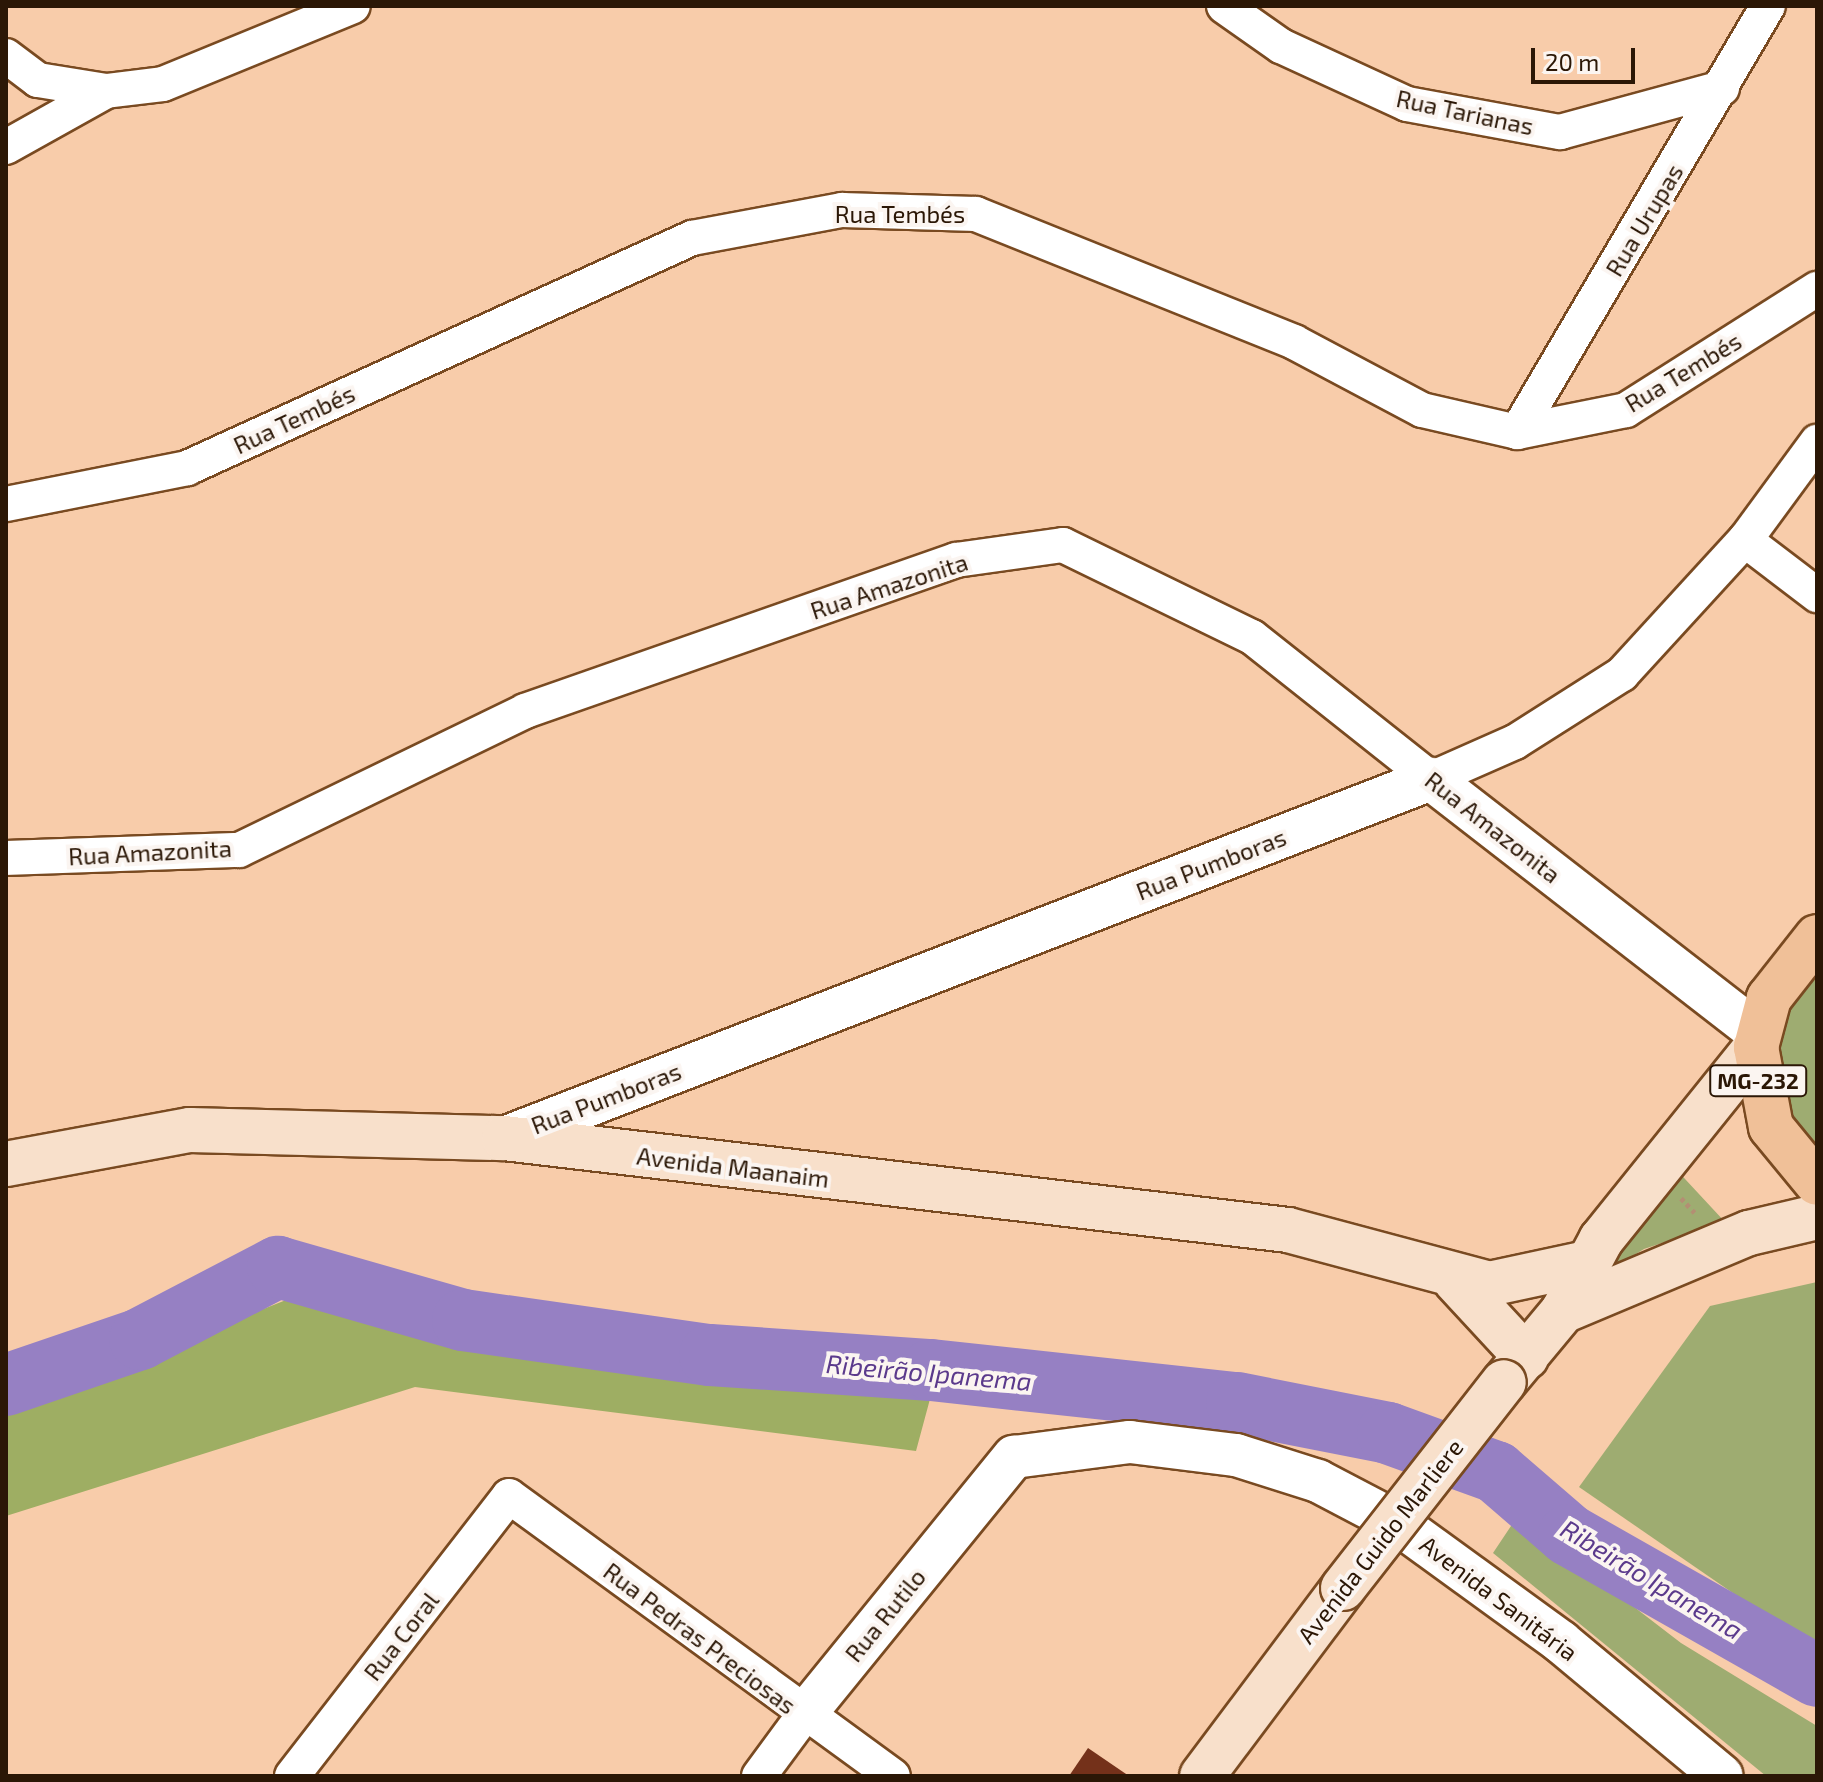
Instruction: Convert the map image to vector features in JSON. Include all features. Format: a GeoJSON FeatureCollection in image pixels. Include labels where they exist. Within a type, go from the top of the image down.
{"type":"FeatureCollection","features":[{"type":"Feature","properties":{"kind":"main road","name":"MG-232"},"geometry":{"type":"LineString","coordinates":[[1817,937],[1787,967],[1757,1040],[1771,1127],[1817,1183]]}},
{"type":"Feature","properties":{"kind":"main road","name":"Avenida Guido Marliere"},"geometry":{"type":"LineString","coordinates":[[1202,1776],[1343,1588],[1563,1311],[1587,1263],[1757,1040]]}},
{"type":"Feature","properties":{"kind":"main road","name":"Avenida Maanaim"},"geometry":{"type":"LineString","coordinates":[[6,1164],[190,1130],[504,1138],[1288,1230],[1455,1280],[1516,1284],[1587,1263]]}},
{"type":"Feature","properties":{"kind":"main road","name":"Avenida Guido Marliere"},"geometry":{"type":"LineString","coordinates":[[1563,1311],[1722,1244],[1817,1217]]}},
{"type":"Feature","properties":{"kind":"main road"},"geometry":{"type":"LineString","coordinates":[[1455,1280],[1515,1370]]}},
{"type":"Feature","properties":{"kind":"street"},"geometry":{"type":"LineString","coordinates":[[6,56],[38,80],[106,91],[163,84],[353,6]]}},
{"type":"Feature","properties":{"kind":"street","name":"Rua Tarianas"},"geometry":{"type":"LineString","coordinates":[[1224,6],[1281,46],[1407,104],[1560,132],[1722,88]]}},
{"type":"Feature","properties":{"kind":"street","name":"Rua Urupas"},"geometry":{"type":"LineString","coordinates":[[1517,432],[1768,6]]}},
{"type":"Feature","properties":{"kind":"street"},"geometry":{"type":"LineString","coordinates":[[6,147],[106,91]]}},
{"type":"Feature","properties":{"kind":"street","name":"Rua Tembés"},"geometry":{"type":"LineString","coordinates":[[6,504],[187,468],[692,238],[842,210],[976,214],[1294,342],[1422,410],[1517,432],[1626,410],[1817,289]]}},
{"type":"Feature","properties":{"kind":"street","name":"Rua Pumboras"},"geometry":{"type":"LineString","coordinates":[[504,1138],[1431,779],[1515,742],[1622,674],[1745,540],[1817,442]]}},
{"type":"Feature","properties":{"kind":"street"},"geometry":{"type":"LineString","coordinates":[[1745,540],[1817,595]]}},
{"type":"Feature","properties":{"kind":"street","name":"Rua Amazonita"},"geometry":{"type":"LineString","coordinates":[[6,858],[239,850],[525,711],[956,560],[1063,545],[1252,637],[1757,1040]]}},
{"type":"Feature","properties":{"kind":"street","name":"Avenida Sanitária"},"geometry":{"type":"LineString","coordinates":[[1014,1457],[1130,1442],[1236,1455],[1318,1481],[1396,1522],[1492,1590],[1704,1770]]}},
{"type":"Feature","properties":{"kind":"street","name":"Rua Rutilo"},"geometry":{"type":"LineString","coordinates":[[759,1776],[804,1715],[1014,1457]]}},
{"type":"Feature","properties":{"kind":"street","name":"Rua Pedras Preciosas"},"geometry":{"type":"LineString","coordinates":[[509,1496],[804,1715],[893,1776]]}},
{"type":"Feature","properties":{"kind":"street","name":"Rua Coral"},"geometry":{"type":"LineString","coordinates":[[292,1776],[509,1496]]}},
{"type":"Feature","properties":{"kind":"path"},"geometry":{"type":"LineString","coordinates":[[1655,1172],[1722,1244]]}},
{"type":"Feature","properties":{"kind":"green space"},"geometry":{"type":"Polygon","coordinates":[[[1817,956],[1817,1150],[1790,1116],[1774,1043],[1782,1006],[1817,956]]]}},
{"type":"Feature","properties":{"kind":"green space"},"geometry":{"type":"Polygon","coordinates":[[[1672,1165],[1725,1222],[1644,1249],[1584,1286],[1672,1165]]]}},
{"type":"Feature","properties":{"kind":"green space"},"geometry":{"type":"Polygon","coordinates":[[[1817,1282],[1817,1651],[1579,1487],[1710,1306],[1817,1282]]]}},
{"type":"Feature","properties":{"kind":"green space"},"geometry":{"type":"Polygon","coordinates":[[[286,1300],[930,1399],[916,1451],[415,1387],[6,1516],[6,1412],[286,1300]]]}},
{"type":"Feature","properties":{"kind":"green space"},"geometry":{"type":"Polygon","coordinates":[[[1517,1517],[1681,1643],[1817,1726],[1817,1776],[1766,1776],[1493,1553],[1517,1517]]]}},
{"type":"Feature","properties":{"kind":"building"},"geometry":{"type":"Polygon","coordinates":[[[1088,1748],[1129,1776],[1069,1776],[1088,1748]]]}},
{"type":"Feature","properties":{"kind":"waterway","name":"Ribeirão Ipanema"},"geometry":{"type":"LineString","coordinates":[[6,1385],[140,1339],[278,1267],[463,1320],[710,1355],[931,1370],[1237,1403],[1388,1433],[1496,1472],[1569,1535],[1817,1676]]}}]}
